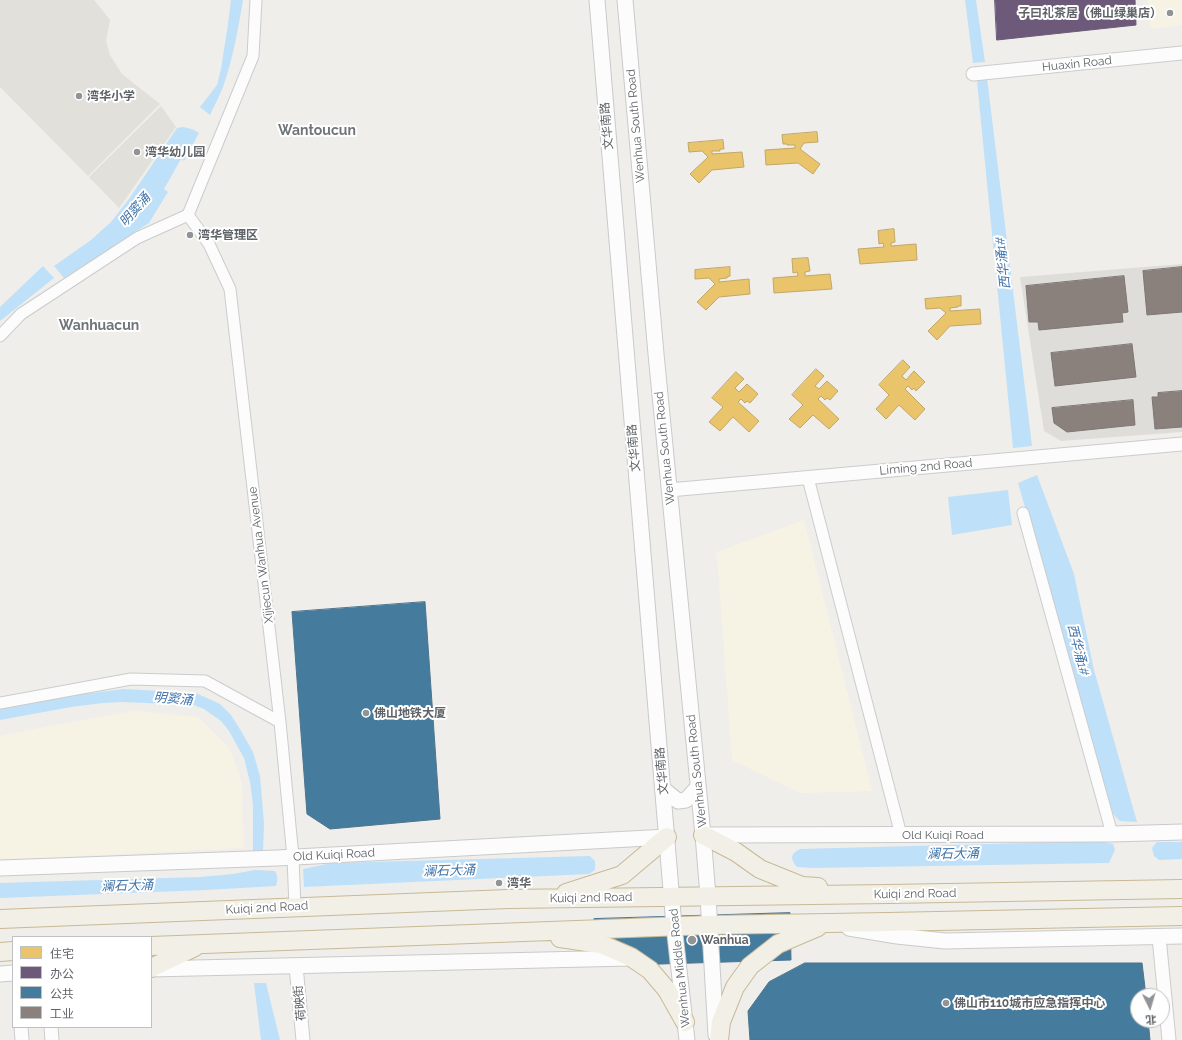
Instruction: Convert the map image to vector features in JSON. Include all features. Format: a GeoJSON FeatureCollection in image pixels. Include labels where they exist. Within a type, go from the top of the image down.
{"type":"FeatureCollection","features":[{"type":"Feature","properties":{"kind":"highway"},"geometry":{"type":"LineString","coordinates":[[703,835],[736,852],[760,869],[802,886],[888,894]]}},
{"type":"Feature","properties":{"kind":"highway"},"geometry":{"type":"LineString","coordinates":[[547,899],[622,875],[667,837]]}},
{"type":"Feature","properties":{"kind":"highway","name":"Kuiqi 2nd Road"},"geometry":{"type":"LineString","coordinates":[[0,919],[508,899],[1182,889]]}},
{"type":"Feature","properties":{"kind":"highway"},"geometry":{"type":"LineString","coordinates":[[152,946],[674,926],[1182,916]]}},
{"type":"Feature","properties":{"kind":"highway"},"geometry":{"type":"LineString","coordinates":[[718,1040],[721,1022],[735,987],[750,966],[778,944],[825,924]]}},
{"type":"Feature","properties":{"kind":"highway"},"geometry":{"type":"LineString","coordinates":[[501,932],[601,944],[631,958],[655,975],[667,990],[685,1022]]}},
{"type":"Feature","properties":{"kind":"highway"},"geometry":{"type":"LineString","coordinates":[[152,968],[201,944]]}},
{"type":"Feature","properties":{"kind":"highway"},"geometry":{"type":"LineString","coordinates":[[0,952],[12,951]]}},
{"type":"Feature","properties":{"kind":"main road","name":"文华南路"},"geometry":{"type":"LineString","coordinates":[[597,0],[672,897]]}},
{"type":"Feature","properties":{"kind":"main road","name":"Wenhua South Road"},"geometry":{"type":"LineString","coordinates":[[625,0],[656,354],[708,896]]}},
{"type":"Feature","properties":{"kind":"main road"},"geometry":{"type":"LineString","coordinates":[[663,789],[678,801],[686,800],[698,788]]}},
{"type":"Feature","properties":{"kind":"main road","name":"Old Kuiqi Road"},"geometry":{"type":"LineString","coordinates":[[703,835],[1112,834],[1182,832]]}},
{"type":"Feature","properties":{"kind":"main road","name":"Old Kuiqi Road"},"geometry":{"type":"LineString","coordinates":[[0,868],[293,857],[667,837]]}},
{"type":"Feature","properties":{"kind":"main road"},"geometry":{"type":"LineString","coordinates":[[708,896],[718,1040]]}},
{"type":"Feature","properties":{"kind":"main road","name":"Wenhua Middle Road"},"geometry":{"type":"LineString","coordinates":[[672,897],[687,1040]]}},
{"type":"Feature","properties":{"kind":"main road"},"geometry":{"type":"LineString","coordinates":[[825,924],[897,936],[945,941],[1182,936]]}},
{"type":"Feature","properties":{"kind":"main road"},"geometry":{"type":"LineString","coordinates":[[152,969],[631,958]]}},
{"type":"Feature","properties":{"kind":"main road"},"geometry":{"type":"LineString","coordinates":[[0,974],[12,974]]}},
{"type":"Feature","properties":{"kind":"street"},"geometry":{"type":"LineString","coordinates":[[0,336],[21,314],[137,238],[188,215],[253,56],[256,0]]}},
{"type":"Feature","properties":{"kind":"street","name":"Huaxin Road"},"geometry":{"type":"LineString","coordinates":[[973,74],[1182,53]]}},
{"type":"Feature","properties":{"kind":"street","name":"Xijiecun Wanhua Avenue"},"geometry":{"type":"LineString","coordinates":[[188,215],[209,244],[230,289],[280,722],[293,857],[295,907]]}},
{"type":"Feature","properties":{"kind":"street","name":"Liming 2nd Road"},"geometry":{"type":"LineString","coordinates":[[669,490],[1182,444]]}},
{"type":"Feature","properties":{"kind":"street"},"geometry":{"type":"LineString","coordinates":[[808,478],[901,835]]}},
{"type":"Feature","properties":{"kind":"street"},"geometry":{"type":"LineString","coordinates":[[1023,513],[1112,834]]}},
{"type":"Feature","properties":{"kind":"street"},"geometry":{"type":"LineString","coordinates":[[0,703],[131,679],[204,681],[280,722]]}},
{"type":"Feature","properties":{"kind":"street"},"geometry":{"type":"LineString","coordinates":[[1159,937],[1169,1040]]}},
{"type":"Feature","properties":{"kind":"street","name":"荷映街"},"geometry":{"type":"LineString","coordinates":[[296,966],[303,1040]]}},
{"type":"Feature","properties":{"kind":"street"},"geometry":{"type":"LineString","coordinates":[[21,1028],[22,1040]]}},
{"type":"Feature","properties":{"kind":"street"},"geometry":{"type":"LineString","coordinates":[[51,1028],[52,1040]]}},
{"type":"Feature","properties":{"kind":"shaded area","name":"湾华小学"},"geometry":{"type":"Polygon","coordinates":[[[0,0],[94,0],[110,20],[106,41],[110,55],[122,74],[160,104],[88,176],[0,87],[0,0]]]}},
{"type":"Feature","properties":{"kind":"shaded area"},"geometry":{"type":"Polygon","coordinates":[[[1147,0],[1182,0],[1182,25],[1151,29],[1147,0]]]}},
{"type":"Feature","properties":{"kind":"shaded area","name":"湾华幼儿园"},"geometry":{"type":"Polygon","coordinates":[[[161,106],[176,127],[119,208],[89,177],[161,106]]]}},
{"type":"Feature","properties":{"kind":"shaded area"},"geometry":{"type":"Polygon","coordinates":[[[1182,264],[1182,432],[1061,441],[1044,431],[1020,277],[1182,264]]]}},
{"type":"Feature","properties":{"kind":"shaded area"},"geometry":{"type":"Polygon","coordinates":[[[804,520],[872,791],[800,793],[732,760],[717,552],[804,520]]]}},
{"type":"Feature","properties":{"kind":"shaded area"},"geometry":{"type":"Polygon","coordinates":[[[135,711],[198,717],[230,749],[242,783],[243,848],[0,860],[0,736],[135,711]]]}},
{"type":"Feature","properties":{"kind":"water"},"geometry":{"type":"Polygon","coordinates":[[[231,0],[243,0],[230,66],[223,87],[210,115],[200,107],[217,85],[221,69],[231,0]]]}},
{"type":"Feature","properties":{"kind":"water"},"geometry":{"type":"Polygon","coordinates":[[[965,0],[976,0],[985,62],[973,63],[965,0]]]}},
{"type":"Feature","properties":{"kind":"water","name":"西华涌1#"},"geometry":{"type":"Polygon","coordinates":[[[987,78],[1032,446],[1013,448],[977,81],[987,78]]]}},
{"type":"Feature","properties":{"kind":"water","name":"明窦涌"},"geometry":{"type":"Polygon","coordinates":[[[183,127],[192,129],[199,133],[184,161],[181,159],[164,189],[168,192],[149,223],[64,278],[54,266],[91,240],[111,222],[129,199],[177,128],[183,127]]]}},
{"type":"Feature","properties":{"kind":"water"},"geometry":{"type":"Polygon","coordinates":[[[43,266],[54,278],[0,321],[0,307],[43,266]]]}},
{"type":"Feature","properties":{"kind":"water","name":"西华涌1#"},"geometry":{"type":"Polygon","coordinates":[[[1037,475],[1074,574],[1094,670],[1137,822],[1120,821],[1113,814],[1018,483],[1037,475]]]}},
{"type":"Feature","properties":{"kind":"water"},"geometry":{"type":"Polygon","coordinates":[[[1008,490],[1012,525],[952,535],[948,497],[1008,490]]]}},
{"type":"Feature","properties":{"kind":"water","name":"明窦涌"},"geometry":{"type":"Polygon","coordinates":[[[124,689],[196,693],[220,704],[231,715],[253,752],[260,776],[264,823],[263,851],[253,852],[253,805],[250,782],[244,758],[229,731],[221,721],[204,709],[194,705],[121,702],[71,707],[0,720],[0,709],[75,695],[124,689]]]}},
{"type":"Feature","properties":{"kind":"water","name":"澜石大涌"},"geometry":{"type":"Polygon","coordinates":[[[1100,841],[1113,844],[1115,850],[1109,863],[813,868],[797,867],[792,859],[794,853],[800,849],[1100,841]]]}},
{"type":"Feature","properties":{"kind":"water"},"geometry":{"type":"Polygon","coordinates":[[[1157,842],[1182,842],[1182,859],[1159,860],[1154,856],[1152,848],[1157,842]]]}},
{"type":"Feature","properties":{"kind":"water","name":"澜石大涌"},"geometry":{"type":"Polygon","coordinates":[[[590,856],[595,861],[595,870],[589,874],[304,887],[303,869],[332,863],[590,856]]]}},
{"type":"Feature","properties":{"kind":"water","name":"澜石大涌"},"geometry":{"type":"Polygon","coordinates":[[[255,870],[275,871],[277,875],[276,886],[0,898],[0,883],[200,877],[255,870]]]}},
{"type":"Feature","properties":{"kind":"water"},"geometry":{"type":"Polygon","coordinates":[[[254,983],[266,983],[280,1040],[261,1040],[254,983]]]}},
{"type":"Feature","properties":{"kind":"building: 住宅"},"geometry":{"type":"Polygon","coordinates":[[[817,132],[818,142],[804,143],[800,149],[820,164],[813,174],[798,163],[766,165],[765,150],[795,148],[795,145],[783,144],[782,135],[817,132]]]}},
{"type":"Feature","properties":{"kind":"building: 住宅"},"geometry":{"type":"Polygon","coordinates":[[[723,140],[724,149],[720,149],[720,151],[712,151],[712,154],[742,152],[744,167],[712,170],[699,183],[690,174],[708,157],[702,151],[689,152],[688,143],[723,140]]]}},
{"type":"Feature","properties":{"kind":"building: 住宅"},"geometry":{"type":"Polygon","coordinates":[[[894,229],[895,242],[891,243],[891,246],[916,244],[917,260],[860,264],[858,249],[884,247],[883,243],[879,244],[878,231],[894,229]]]}},
{"type":"Feature","properties":{"kind":"building: 住宅"},"geometry":{"type":"Polygon","coordinates":[[[808,258],[810,271],[805,272],[805,276],[830,274],[832,289],[774,293],[773,278],[798,276],[797,272],[793,273],[792,259],[808,258]]]}},
{"type":"Feature","properties":{"kind":"building: 住宅"},"geometry":{"type":"Polygon","coordinates":[[[730,267],[730,276],[719,279],[719,282],[749,279],[750,294],[719,297],[706,310],[697,302],[715,284],[709,278],[695,279],[695,270],[730,267]]]}},
{"type":"Feature","properties":{"kind":"building: 住宅"},"geometry":{"type":"Polygon","coordinates":[[[961,296],[961,306],[950,308],[950,311],[980,309],[981,324],[950,326],[937,340],[928,331],[946,313],[940,308],[926,309],[925,299],[961,296]]]}},
{"type":"Feature","properties":{"kind":"building: 住宅"},"geometry":{"type":"Polygon","coordinates":[[[903,360],[910,367],[902,376],[906,380],[914,371],[925,382],[916,391],[914,388],[912,390],[908,386],[905,389],[925,409],[915,420],[899,405],[886,419],[876,409],[889,395],[879,385],[903,360]]]}},
{"type":"Feature","properties":{"kind":"building: 住宅"},"geometry":{"type":"Polygon","coordinates":[[[816,369],[824,376],[815,386],[819,389],[827,381],[838,391],[830,400],[827,398],[825,400],[821,396],[818,399],[839,419],[829,429],[813,415],[800,428],[789,419],[803,405],[792,395],[816,369]]]}},
{"type":"Feature","properties":{"kind":"building: 住宅"},"geometry":{"type":"Polygon","coordinates":[[[736,372],[744,379],[735,388],[739,392],[747,384],[758,394],[750,403],[747,401],[745,403],[741,399],[738,402],[759,421],[749,432],[733,417],[720,431],[709,422],[723,407],[712,398],[736,372]]]}},
{"type":"Feature","properties":{"kind":"building: 办公"},"geometry":{"type":"Polygon","coordinates":[[[995,0],[1135,0],[1136,25],[997,40],[995,0]]]}},
{"type":"Feature","properties":{"kind":"building: 公共","name":"佛山地铁大厦"},"geometry":{"type":"Polygon","coordinates":[[[425,602],[440,819],[330,829],[307,814],[292,612],[425,602]]]}},
{"type":"Feature","properties":{"kind":"building: 公共","name":"Wanhua"},"geometry":{"type":"Polygon","coordinates":[[[790,913],[791,960],[595,966],[594,919],[790,913]]]}},
{"type":"Feature","properties":{"kind":"building: 公共","name":"佛山市110城市应急指挥中心"},"geometry":{"type":"Polygon","coordinates":[[[805,963],[1142,963],[1145,988],[1130,988],[1130,1028],[1149,1028],[1150,1040],[750,1040],[748,1011],[769,982],[805,963]]]}},
{"type":"Feature","properties":{"kind":"building: 工业"},"geometry":{"type":"Polygon","coordinates":[[[1182,267],[1182,312],[1147,315],[1143,271],[1182,267]]]}},
{"type":"Feature","properties":{"kind":"building: 工业"},"geometry":{"type":"Polygon","coordinates":[[[1124,276],[1128,312],[1122,313],[1123,322],[1039,330],[1038,322],[1029,322],[1026,286],[1124,276]]]}},
{"type":"Feature","properties":{"kind":"building: 工业"},"geometry":{"type":"Polygon","coordinates":[[[1132,344],[1136,377],[1055,386],[1051,353],[1132,344]]]}},
{"type":"Feature","properties":{"kind":"building: 工业"},"geometry":{"type":"Polygon","coordinates":[[[1182,391],[1182,427],[1155,429],[1152,397],[1158,397],[1158,393],[1182,391]]]}},
{"type":"Feature","properties":{"kind":"building: 工业"},"geometry":{"type":"Polygon","coordinates":[[[1133,400],[1135,425],[1067,432],[1054,423],[1052,408],[1133,400]]]}},
{"type":"Feature","properties":{"kind":"place","name":"子曰礼茶居（佛山绿巢店）"},"geometry":{"type":"Point","coordinates":[1170,13]}},
{"type":"Feature","properties":{"kind":"place","name":"湾华小学"},"geometry":{"type":"Point","coordinates":[79,96]}},
{"type":"Feature","properties":{"kind":"place","name":"湾华幼儿园"},"geometry":{"type":"Point","coordinates":[137,152]}},
{"type":"Feature","properties":{"kind":"place","name":"湾华管理区"},"geometry":{"type":"Point","coordinates":[190,235]}},
{"type":"Feature","properties":{"kind":"place","name":"佛山地铁大厦"},"geometry":{"type":"Point","coordinates":[366,713]}},
{"type":"Feature","properties":{"kind":"place","name":"湾华"},"geometry":{"type":"Point","coordinates":[499,883]}},
{"type":"Feature","properties":{"kind":"place","name":"Wanhua"},"geometry":{"type":"Point","coordinates":[692,940]}},
{"type":"Feature","properties":{"kind":"place","name":"佛山市110城市应急指挥中心"},"geometry":{"type":"Point","coordinates":[946,1003]}},
{"type":"Feature","properties":{"kind":"district","name":"Wantoucun"},"geometry":{"type":"Point","coordinates":[317,131]}},
{"type":"Feature","properties":{"kind":"district","name":"Wanhuacun"},"geometry":{"type":"Point","coordinates":[99,326]}}]}
